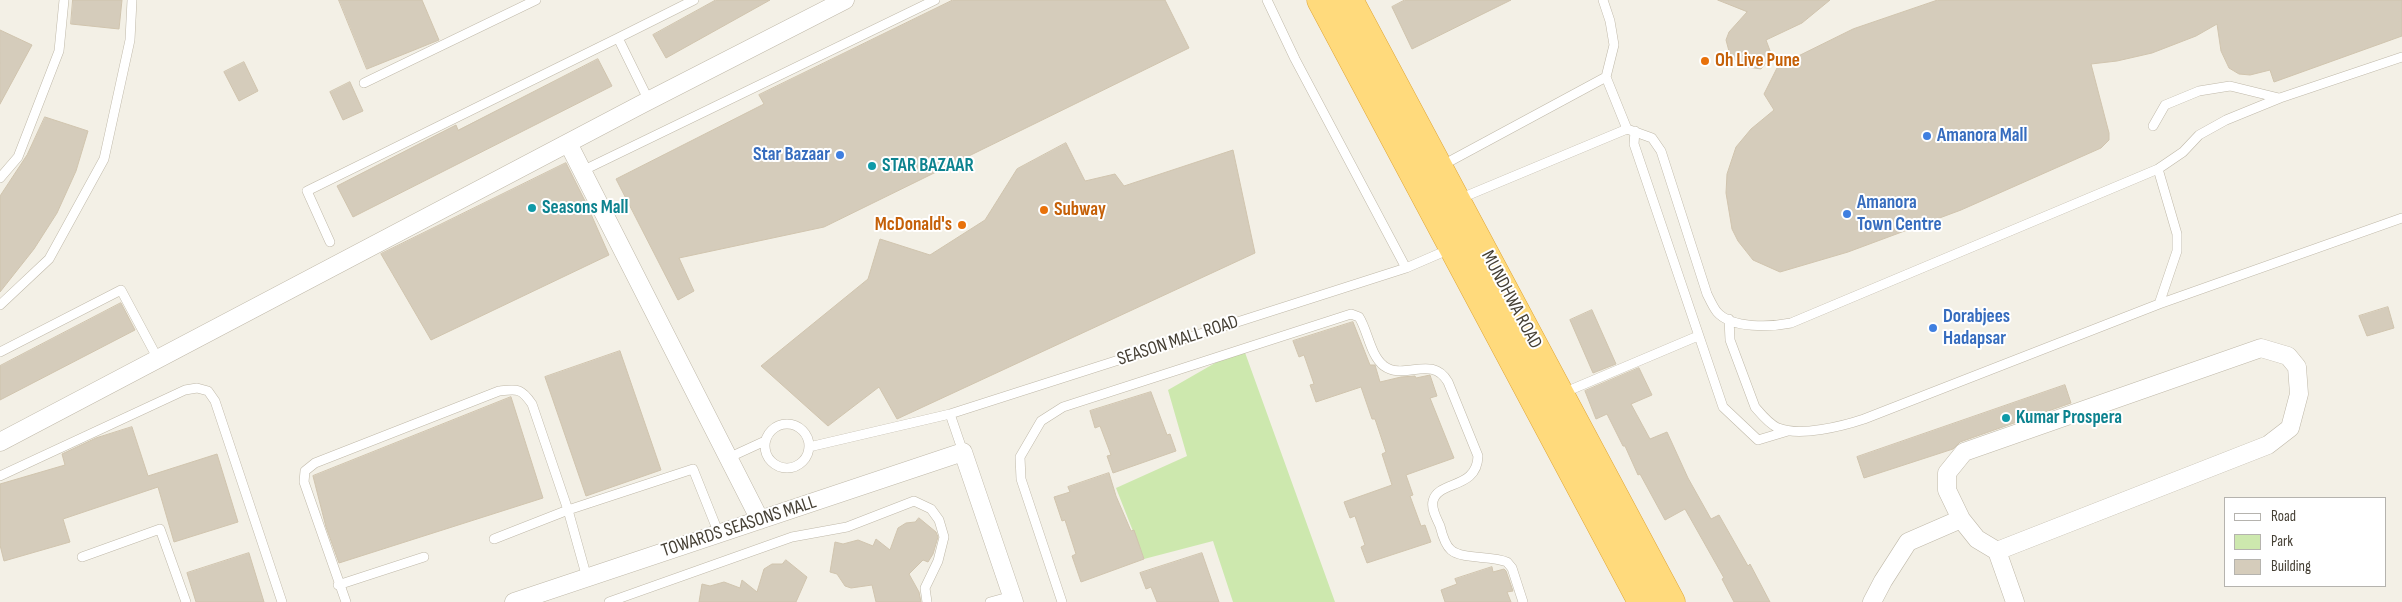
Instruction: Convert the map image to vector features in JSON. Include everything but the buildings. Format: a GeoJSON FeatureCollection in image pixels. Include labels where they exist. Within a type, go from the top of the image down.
{"type":"FeatureCollection","features":[{"type":"Feature","properties":{"kind":"highway","name":"MUNDHWA ROAD"},"geometry":{"type":"LineString","coordinates":[[1321,0],[1428,172]]}},
{"type":"Feature","properties":{"kind":"highway","name":"MUNDHWA ROAD"},"geometry":{"type":"LineString","coordinates":[[1355,4],[1428,172],[1445,206],[1561,394],[1672,602]]}},
{"type":"Feature","properties":{"kind":"highway","name":"MUNDHWA ROAD"},"geometry":{"type":"LineString","coordinates":[[1445,206],[1453,248],[1642,602]]}},
{"type":"Feature","properties":{"kind":"street"},"geometry":{"type":"LineString","coordinates":[[0,442],[568,143],[845,0]]}},
{"type":"Feature","properties":{"kind":"street"},"geometry":{"type":"LineString","coordinates":[[568,143],[760,520]]}},
{"type":"Feature","properties":{"kind":"street"},"geometry":{"type":"LineString","coordinates":[[1997,551],[2268,445],[2290,428],[2299,394],[2297,367],[2288,356],[2261,348],[1964,452],[1947,473],[1947,490],[1961,519],[1977,539],[1997,551],[2015,602]]}},
{"type":"Feature","properties":{"kind":"street"},"geometry":{"type":"LineString","coordinates":[[963,452],[1013,599]]}},
{"type":"Feature","properties":{"kind":"street","name":"TOWARDS SEASONS MALL"},"geometry":{"type":"LineString","coordinates":[[514,602],[963,452]]}},
{"type":"Feature","properties":{"kind":"street"},"geometry":{"type":"LineString","coordinates":[[1872,602],[1908,542],[1961,519]]}},
{"type":"Feature","properties":{"kind":"lane"},"geometry":{"type":"LineString","coordinates":[[0,178],[18,157],[59,51],[64,0]]}},
{"type":"Feature","properties":{"kind":"lane"},"geometry":{"type":"LineString","coordinates":[[0,305],[49,259],[104,159],[130,40],[132,0]]}},
{"type":"Feature","properties":{"kind":"lane"},"geometry":{"type":"LineString","coordinates":[[364,83],[536,0]]}},
{"type":"Feature","properties":{"kind":"lane"},"geometry":{"type":"LineString","coordinates":[[330,242],[306,191],[694,0]]}},
{"type":"Feature","properties":{"kind":"lane"},"geometry":{"type":"LineString","coordinates":[[582,171],[935,0]]}},
{"type":"Feature","properties":{"kind":"lane"},"geometry":{"type":"LineString","coordinates":[[1267,0],[1295,59],[1406,268]]}},
{"type":"Feature","properties":{"kind":"lane"},"geometry":{"type":"LineString","coordinates":[[1603,0],[1610,21],[1614,45],[1606,77],[1631,130],[1634,144],[1723,407],[1758,440],[1791,430],[1840,426],[1864,419],[2159,304],[2402,218]]}},
{"type":"Feature","properties":{"kind":"lane"},"geometry":{"type":"LineString","coordinates":[[618,38],[649,101]]}},
{"type":"Feature","properties":{"kind":"lane"},"geometry":{"type":"LineString","coordinates":[[1445,206],[1631,130],[1652,138],[1661,151],[1707,294],[1718,313],[1745,324],[1769,327],[1790,323],[2158,169],[2183,152],[2200,135],[2226,120],[2280,98],[2402,57]]}},
{"type":"Feature","properties":{"kind":"lane"},"geometry":{"type":"LineString","coordinates":[[1428,172],[1606,77]]}},
{"type":"Feature","properties":{"kind":"lane"},"geometry":{"type":"LineString","coordinates":[[2153,126],[2165,105],[2199,91],[2230,86],[2280,98]]}},
{"type":"Feature","properties":{"kind":"lane"},"geometry":{"type":"LineString","coordinates":[[2158,169],[2177,234],[2177,252],[2159,304]]}},
{"type":"Feature","properties":{"kind":"lane","name":"SEASON MALL ROAD"},"geometry":{"type":"LineString","coordinates":[[809,447],[950,414],[1406,268],[1453,248]]}},
{"type":"Feature","properties":{"kind":"lane"},"geometry":{"type":"LineString","coordinates":[[0,352],[121,290],[158,359]]}},
{"type":"Feature","properties":{"kind":"lane"},"geometry":{"type":"LineString","coordinates":[[1062,602],[1021,479],[1020,457],[1041,421],[1063,408],[1351,314],[1359,317],[1366,327],[1377,359],[1386,367],[1397,369],[1435,368],[1443,373],[1478,456],[1478,467],[1474,473],[1436,494],[1432,502],[1433,510],[1447,546],[1451,551],[1507,562],[1512,568],[1523,602]]}},
{"type":"Feature","properties":{"kind":"lane"},"geometry":{"type":"LineString","coordinates":[[1729,319],[1730,340],[1755,407],[1762,416],[1778,428],[1791,430]]}},
{"type":"Feature","properties":{"kind":"lane"},"geometry":{"type":"LineString","coordinates":[[1561,394],[1698,336]]}},
{"type":"Feature","properties":{"kind":"lane"},"geometry":{"type":"LineString","coordinates":[[0,476],[185,390],[197,388],[208,391],[215,401],[282,602]]}},
{"type":"Feature","properties":{"kind":"lane"},"geometry":{"type":"LineString","coordinates":[[346,602],[338,585],[304,482],[305,472],[315,463],[499,391],[516,389],[525,394],[532,404],[568,510],[587,578]]}},
{"type":"Feature","properties":{"kind":"lane"},"geometry":{"type":"LineString","coordinates":[[950,414],[963,452]]}},
{"type":"Feature","properties":{"kind":"lane"},"geometry":{"type":"LineString","coordinates":[[728,458],[765,441],[773,429],[787,424],[794,425],[806,433],[809,447],[804,461],[792,468],[784,468],[777,466],[767,456],[765,441]]}},
{"type":"Feature","properties":{"kind":"lane"},"geometry":{"type":"LineString","coordinates":[[494,538],[568,510],[693,470],[718,534]]}},
{"type":"Feature","properties":{"kind":"lane"},"geometry":{"type":"LineString","coordinates":[[609,602],[792,537],[847,527],[914,501],[932,509],[939,520],[944,537],[938,561],[924,588],[927,602]]}},
{"type":"Feature","properties":{"kind":"lane"},"geometry":{"type":"LineString","coordinates":[[82,557],[160,529],[186,602]]}},
{"type":"Feature","properties":{"kind":"lane"},"geometry":{"type":"LineString","coordinates":[[338,585],[424,557]]}},
{"type":"Feature","properties":{"kind":"lane"},"geometry":{"type":"LineString","coordinates":[[990,602],[1013,599]]}},
{"type":"Feature","properties":{"kind":"green space"},"geometry":{"type":"Polygon","coordinates":[[[1243,347],[1335,602],[1233,602],[1213,541],[1144,559],[1116,488],[1187,456],[1168,390],[1243,347]]]}},
{"type":"Feature","properties":{"kind":"place","name":"Oh Live Pune"},"geometry":{"type":"Point","coordinates":[1705,61]}},
{"type":"Feature","properties":{"kind":"place","name":"Amanora Mall"},"geometry":{"type":"Point","coordinates":[1927,136]}},
{"type":"Feature","properties":{"kind":"place","name":"Star Bazaar"},"geometry":{"type":"Point","coordinates":[840,155]}},
{"type":"Feature","properties":{"kind":"place","name":"STAR BAZAAR"},"geometry":{"type":"Point","coordinates":[872,166]}},
{"type":"Feature","properties":{"kind":"place","name":"Seasons Mall"},"geometry":{"type":"Point","coordinates":[532,208]}},
{"type":"Feature","properties":{"kind":"place","name":"Subway"},"geometry":{"type":"Point","coordinates":[1044,210]}},
{"type":"Feature","properties":{"kind":"place","name":"Amanora Town Centre"},"geometry":{"type":"Point","coordinates":[1847,214]}},
{"type":"Feature","properties":{"kind":"place","name":"McDonald's"},"geometry":{"type":"Point","coordinates":[962,225]}},
{"type":"Feature","properties":{"kind":"place","name":"Dorabjees Hadapsar"},"geometry":{"type":"Point","coordinates":[1933,328]}},
{"type":"Feature","properties":{"kind":"place","name":"Kumar Prospera"},"geometry":{"type":"Point","coordinates":[2006,418]}}]}
